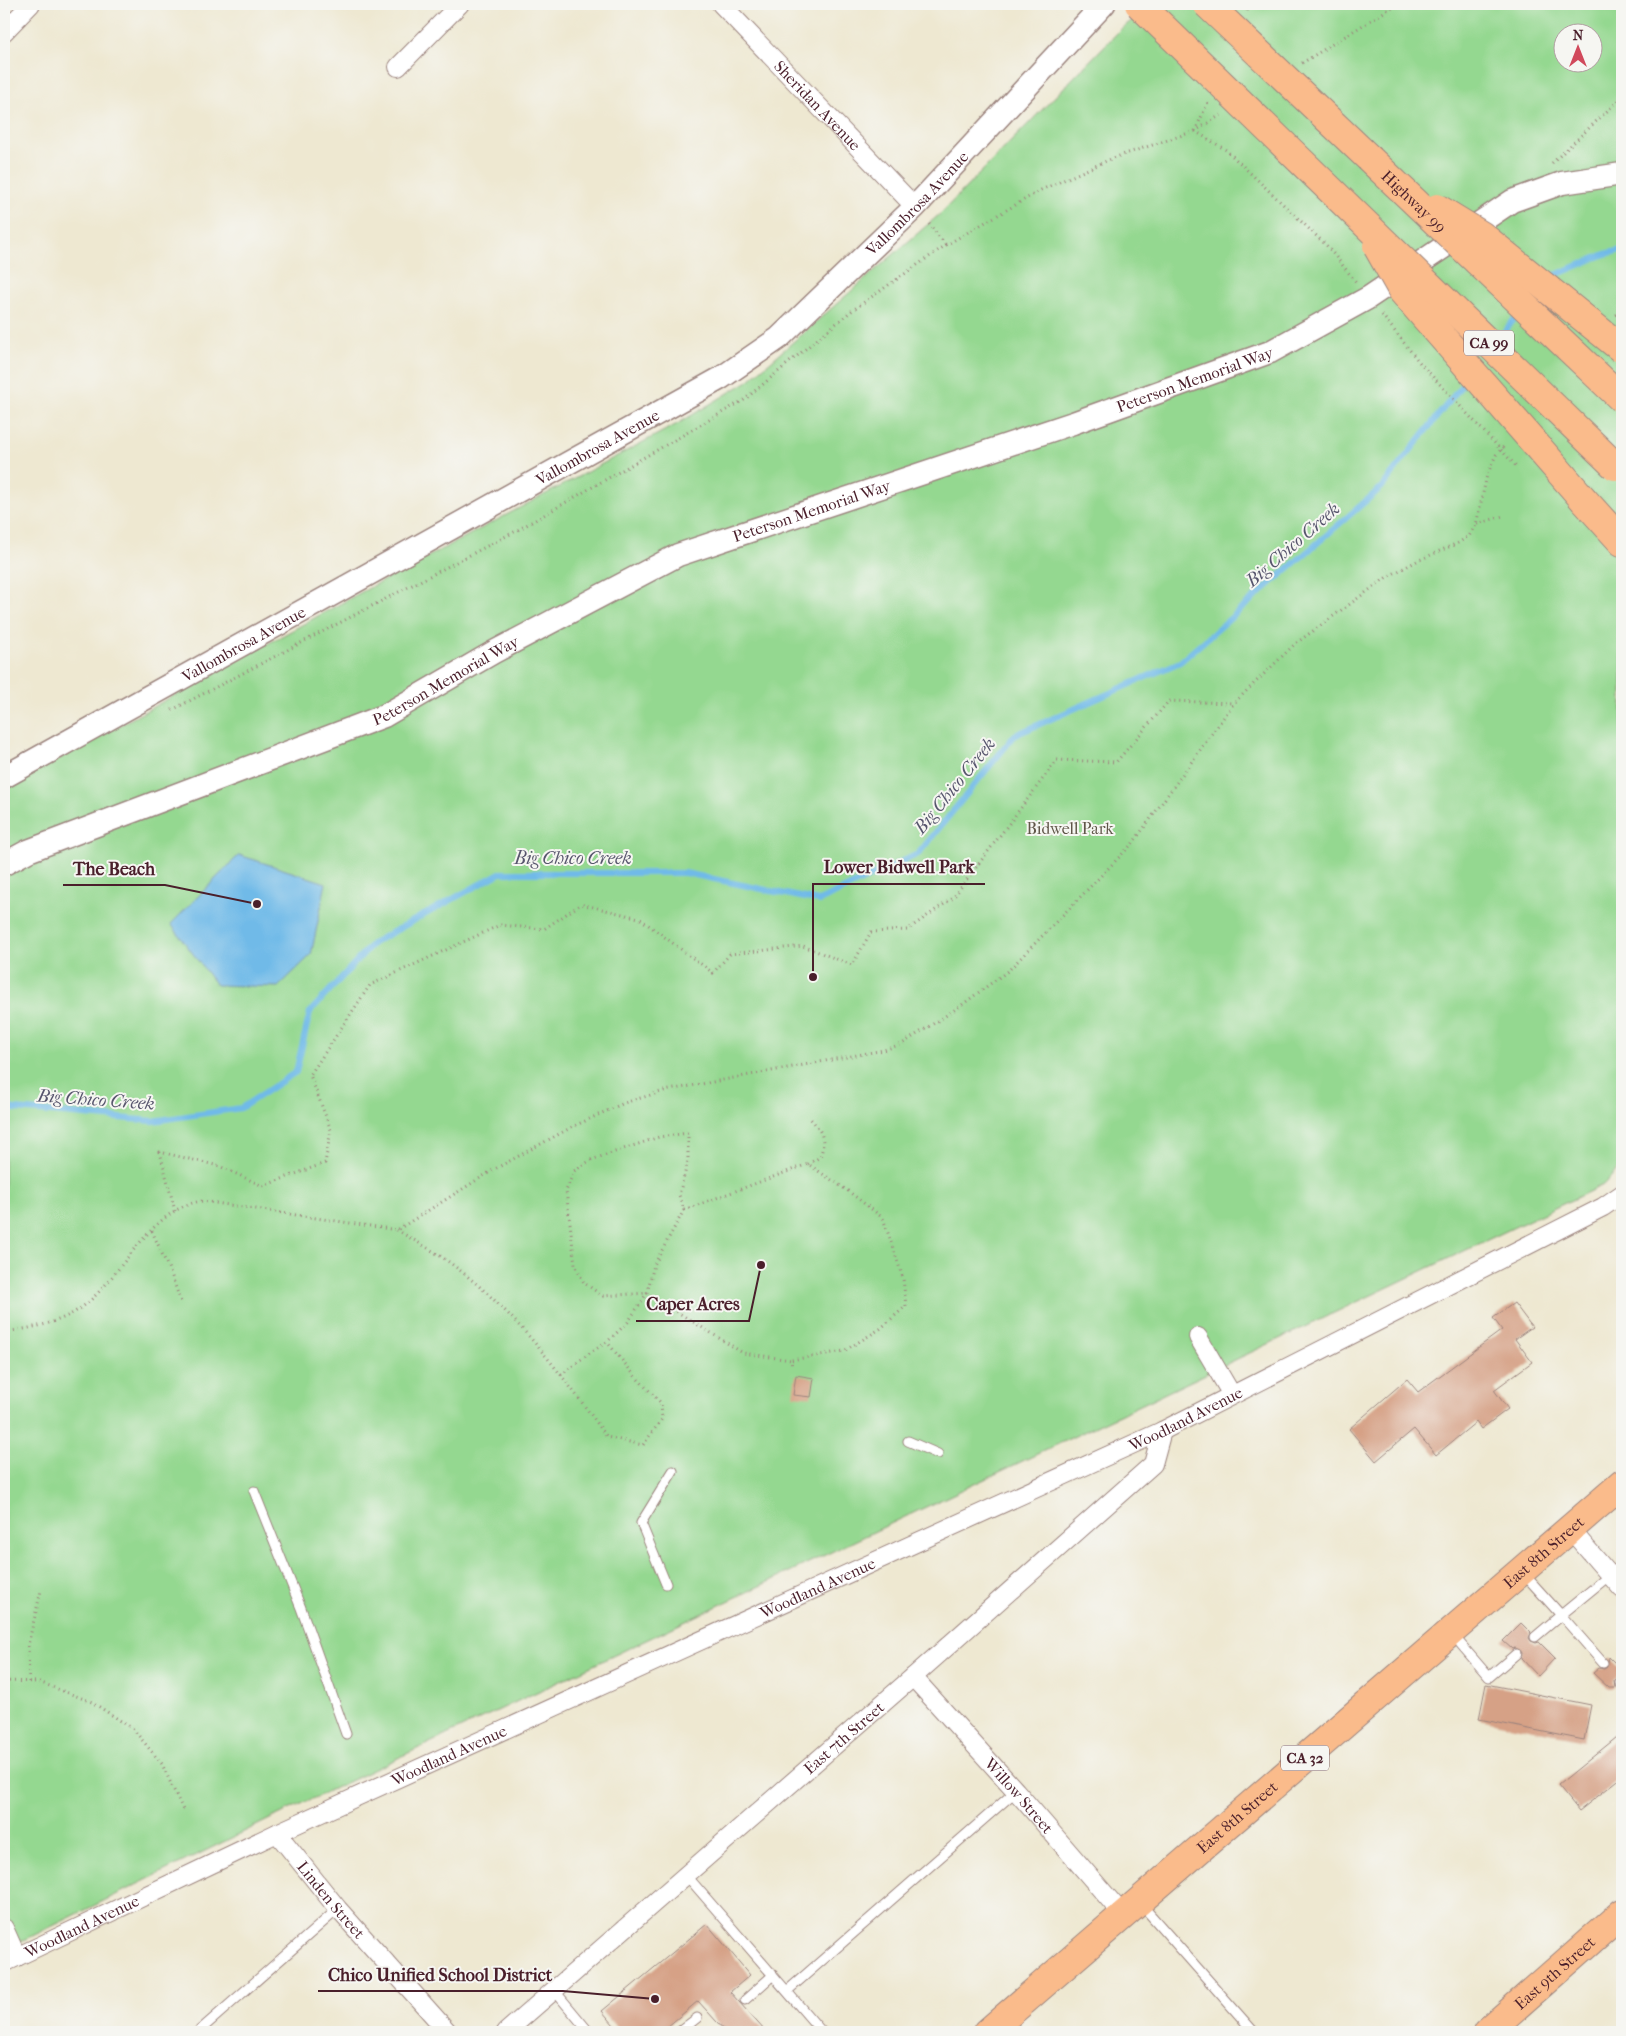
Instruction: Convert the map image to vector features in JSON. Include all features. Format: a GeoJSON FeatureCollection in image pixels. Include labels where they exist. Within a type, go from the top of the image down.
{"type":"FeatureCollection","features":[{"type":"Feature","properties":{"kind":"main road","name":"CA 99"},"geometry":{"type":"LineString","coordinates":[[1139,4],[1619,469]]}},
{"type":"Feature","properties":{"kind":"main road","name":"Highway 99"},"geometry":{"type":"LineString","coordinates":[[1207,4],[1622,399]]}},
{"type":"Feature","properties":{"kind":"main road"},"geometry":{"type":"LineString","coordinates":[[1389,178],[1481,235],[1622,349]]}},
{"type":"Feature","properties":{"kind":"main road"},"geometry":{"type":"LineString","coordinates":[[1363,221],[1403,292],[1622,542]]}},
{"type":"Feature","properties":{"kind":"main road","name":"East 8th Street"},"geometry":{"type":"LineString","coordinates":[[988,2032],[1622,1484]]}},
{"type":"Feature","properties":{"kind":"main road","name":"East 9th Street"},"geometry":{"type":"LineString","coordinates":[[1487,2032],[1622,1913]]}},
{"type":"Feature","properties":{"kind":"street"},"geometry":{"type":"LineString","coordinates":[[4,32],[31,4]]}},
{"type":"Feature","properties":{"kind":"street"},"geometry":{"type":"LineString","coordinates":[[398,67],[460,4]]}},
{"type":"Feature","properties":{"kind":"street","name":"Sheridan Avenue"},"geometry":{"type":"LineString","coordinates":[[721,4],[915,207]]}},
{"type":"Feature","properties":{"kind":"street","name":"Vallombrosa Avenue"},"geometry":{"type":"LineString","coordinates":[[4,777],[721,378],[779,338],[915,207],[1104,4]]}},
{"type":"Feature","properties":{"kind":"street","name":"Peterson Memorial Way"},"geometry":{"type":"LineString","coordinates":[[4,864],[28,851],[384,716],[494,652],[678,555],[1063,426],[1270,352],[1368,298],[1512,201],[1562,183],[1622,174]]}},
{"type":"Feature","properties":{"kind":"street","name":"Woodland Avenue"},"geometry":{"type":"LineString","coordinates":[[10,1960],[277,1833],[1162,1431],[1603,1207],[1622,1194]]}},
{"type":"Feature","properties":{"kind":"street"},"geometry":{"type":"LineString","coordinates":[[1198,1337],[1232,1395]]}},
{"type":"Feature","properties":{"kind":"street","name":"East 7th Street"},"geometry":{"type":"LineString","coordinates":[[515,2029],[554,1990],[913,1678],[1153,1464],[1162,1431]]}},
{"type":"Feature","properties":{"kind":"street"},"geometry":{"type":"LineString","coordinates":[[1570,1529],[1616,1570],[1622,1589]]}},
{"type":"Feature","properties":{"kind":"street","name":"Willow Street"},"geometry":{"type":"LineString","coordinates":[[913,1678],[1016,1792],[1131,1908]]}},
{"type":"Feature","properties":{"kind":"street","name":"Linden Street"},"geometry":{"type":"LineString","coordinates":[[277,1833],[338,1909],[448,2032]]}},
{"type":"Feature","properties":{"kind":"street"},"geometry":{"type":"LineString","coordinates":[[4,1928],[10,1960]]}},
{"type":"Feature","properties":{"kind":"lane"},"geometry":{"type":"LineString","coordinates":[[908,1441],[938,1454]]}},
{"type":"Feature","properties":{"kind":"lane"},"geometry":{"type":"LineString","coordinates":[[666,1584],[641,1523],[672,1471]]}},
{"type":"Feature","properties":{"kind":"lane"},"geometry":{"type":"LineString","coordinates":[[254,1491],[301,1608],[346,1734]]}},
{"type":"Feature","properties":{"kind":"lane"},"geometry":{"type":"LineString","coordinates":[[1535,1637],[1616,1570]]}},
{"type":"Feature","properties":{"kind":"lane"},"geometry":{"type":"LineString","coordinates":[[1521,1571],[1603,1663]]}},
{"type":"Feature","properties":{"kind":"lane"},"geometry":{"type":"LineString","coordinates":[[1450,1632],[1489,1677],[1516,1654]]}},
{"type":"Feature","properties":{"kind":"lane"},"geometry":{"type":"LineString","coordinates":[[787,1991],[1016,1792]]}},
{"type":"Feature","properties":{"kind":"lane"},"geometry":{"type":"LineString","coordinates":[[687,1876],[822,2032]]}},
{"type":"Feature","properties":{"kind":"lane"},"geometry":{"type":"LineString","coordinates":[[1131,1908],[1254,2032]]}},
{"type":"Feature","properties":{"kind":"lane"},"geometry":{"type":"LineString","coordinates":[[198,2032],[338,1909]]}},
{"type":"Feature","properties":{"kind":"lane"},"geometry":{"type":"LineString","coordinates":[[745,2000],[773,1975]]}},
{"type":"Feature","properties":{"kind":"lane"},"geometry":{"type":"LineString","coordinates":[[554,1990],[589,2032]]}},
{"type":"Feature","properties":{"kind":"lane"},"geometry":{"type":"LineString","coordinates":[[679,2032],[697,2018]]}},
{"type":"Feature","properties":{"kind":"path"},"geometry":{"type":"LineString","coordinates":[[1546,169],[1622,97]]}},
{"type":"Feature","properties":{"kind":"path"},"geometry":{"type":"LineString","coordinates":[[168,712],[516,531],[744,400],[850,312],[946,244],[1041,190],[1113,158],[1195,131],[1226,150],[1327,246],[1420,363],[1516,466]]}},
{"type":"Feature","properties":{"kind":"path"},"geometry":{"type":"LineString","coordinates":[[915,207],[946,244]]}},
{"type":"Feature","properties":{"kind":"path"},"geometry":{"type":"LineString","coordinates":[[397,1230],[493,1170],[572,1127],[624,1103],[664,1091],[884,1050],[902,1044],[959,1007],[1009,970],[1133,843],[1234,703],[1295,644],[1387,577],[1417,560],[1458,543],[1468,536],[1476,525],[1503,516]]}},
{"type":"Feature","properties":{"kind":"path"},"geometry":{"type":"LineString","coordinates":[[175,1211],[160,1152],[219,1166],[263,1186],[325,1163],[331,1130],[310,1075],[370,985],[500,925],[544,929],[581,904],[639,918],[713,973],[730,954],[802,946],[852,965],[871,932],[908,930],[953,898],[1057,760],[1116,762],[1169,701],[1234,703]]}},
{"type":"Feature","properties":{"kind":"path"},"geometry":{"type":"LineString","coordinates":[[561,1375],[607,1342],[628,1322],[647,1293],[654,1265],[684,1210],[808,1164],[820,1157],[824,1146],[820,1128],[808,1116]]}},
{"type":"Feature","properties":{"kind":"path"},"geometry":{"type":"LineString","coordinates":[[684,1210],[679,1195],[688,1161],[688,1133],[659,1137],[591,1160],[574,1171],[566,1191],[575,1264],[584,1284],[603,1296],[647,1293],[743,1353],[791,1360],[844,1350],[880,1329],[906,1306],[903,1278],[883,1218],[808,1164]]}},
{"type":"Feature","properties":{"kind":"path"},"geometry":{"type":"LineString","coordinates":[[4,1332],[36,1328],[70,1315],[87,1303],[162,1219],[195,1202],[202,1201],[397,1230],[446,1260],[500,1305],[561,1375],[607,1437],[643,1445],[662,1419],[661,1403],[635,1376],[607,1342]]}},
{"type":"Feature","properties":{"kind":"path"},"geometry":{"type":"LineString","coordinates":[[152,1231],[182,1302]]}},
{"type":"Feature","properties":{"kind":"path"},"geometry":{"type":"LineString","coordinates":[[791,1360],[792,1368]]}},
{"type":"Feature","properties":{"kind":"path"},"geometry":{"type":"LineString","coordinates":[[29,1682],[28,1645],[41,1591]]}},
{"type":"Feature","properties":{"kind":"path"},"geometry":{"type":"LineString","coordinates":[[4,1681],[39,1682],[92,1702],[133,1730],[162,1764],[182,1810]]}},
{"type":"Feature","properties":{"kind":"green space","name":"Bidwell Park"},"geometry":{"type":"Polygon","coordinates":[[[1154,4],[1622,4],[1622,1165],[1603,1185],[274,1817],[4,1950],[4,789],[356,595],[679,423],[748,381],[941,213],[1122,28],[1154,4]]]}},
{"type":"Feature","properties":{"kind":"water"},"geometry":{"type":"Polygon","coordinates":[[[239,855],[326,883],[311,955],[278,987],[216,985],[171,924],[239,855]]]}},
{"type":"Feature","properties":{"kind":"building"},"geometry":{"type":"Polygon","coordinates":[[[1514,1303],[1532,1327],[1515,1339],[1532,1362],[1494,1390],[1508,1409],[1481,1429],[1476,1422],[1436,1455],[1414,1429],[1376,1461],[1349,1429],[1407,1379],[1418,1392],[1502,1330],[1493,1318],[1514,1303]]]}},
{"type":"Feature","properties":{"kind":"building"},"geometry":{"type":"Polygon","coordinates":[[[796,1375],[814,1378],[811,1397],[793,1395],[796,1375]]]}},
{"type":"Feature","properties":{"kind":"building"},"geometry":{"type":"Polygon","coordinates":[[[1521,1623],[1531,1633],[1529,1638],[1531,1641],[1539,1642],[1555,1658],[1538,1676],[1521,1658],[1522,1653],[1520,1650],[1512,1649],[1503,1641],[1521,1623]]]}},
{"type":"Feature","properties":{"kind":"building"},"geometry":{"type":"Polygon","coordinates":[[[1609,1657],[1622,1670],[1622,1677],[1618,1677],[1614,1681],[1615,1688],[1609,1688],[1593,1673],[1599,1668],[1604,1669],[1607,1667],[1609,1657]]]}},
{"type":"Feature","properties":{"kind":"building"},"geometry":{"type":"Polygon","coordinates":[[[1486,1684],[1591,1705],[1584,1740],[1479,1719],[1486,1684]]]}},
{"type":"Feature","properties":{"kind":"building"},"geometry":{"type":"Polygon","coordinates":[[[1622,1733],[1622,1777],[1579,1811],[1558,1785],[1622,1733]]]}},
{"type":"Feature","properties":{"kind":"building"},"geometry":{"type":"Polygon","coordinates":[[[707,1924],[750,1975],[730,1992],[766,2032],[726,2032],[698,2001],[661,2032],[620,2032],[602,2011],[707,1924]]]}},
{"type":"Feature","properties":{"kind":"waterway","name":"Big Chico Creek"},"geometry":{"type":"LineString","coordinates":[[1546,279],[1605,254],[1622,250]]}},
{"type":"Feature","properties":{"kind":"waterway","name":"Big Chico Creek"},"geometry":{"type":"LineString","coordinates":[[1497,341],[1520,312]]}},
{"type":"Feature","properties":{"kind":"waterway","name":"Big Chico Creek"},"geometry":{"type":"LineString","coordinates":[[4,1108],[153,1121],[241,1108],[296,1072],[310,1012],[373,943],[500,873],[685,873],[819,901],[918,854],[1015,735],[1180,662],[1382,487],[1469,376]]}},
{"type":"Feature","properties":{"kind":"place","name":"The Beach"},"geometry":{"type":"Point","coordinates":[257,904]}},
{"type":"Feature","properties":{"kind":"place","name":"Lower Bidwell Park"},"geometry":{"type":"Point","coordinates":[813,977]}},
{"type":"Feature","properties":{"kind":"place","name":"Caper Acres"},"geometry":{"type":"Point","coordinates":[761,1265]}},
{"type":"Feature","properties":{"kind":"place","name":"Chico Unified School District"},"geometry":{"type":"Point","coordinates":[655,1999]}}]}
